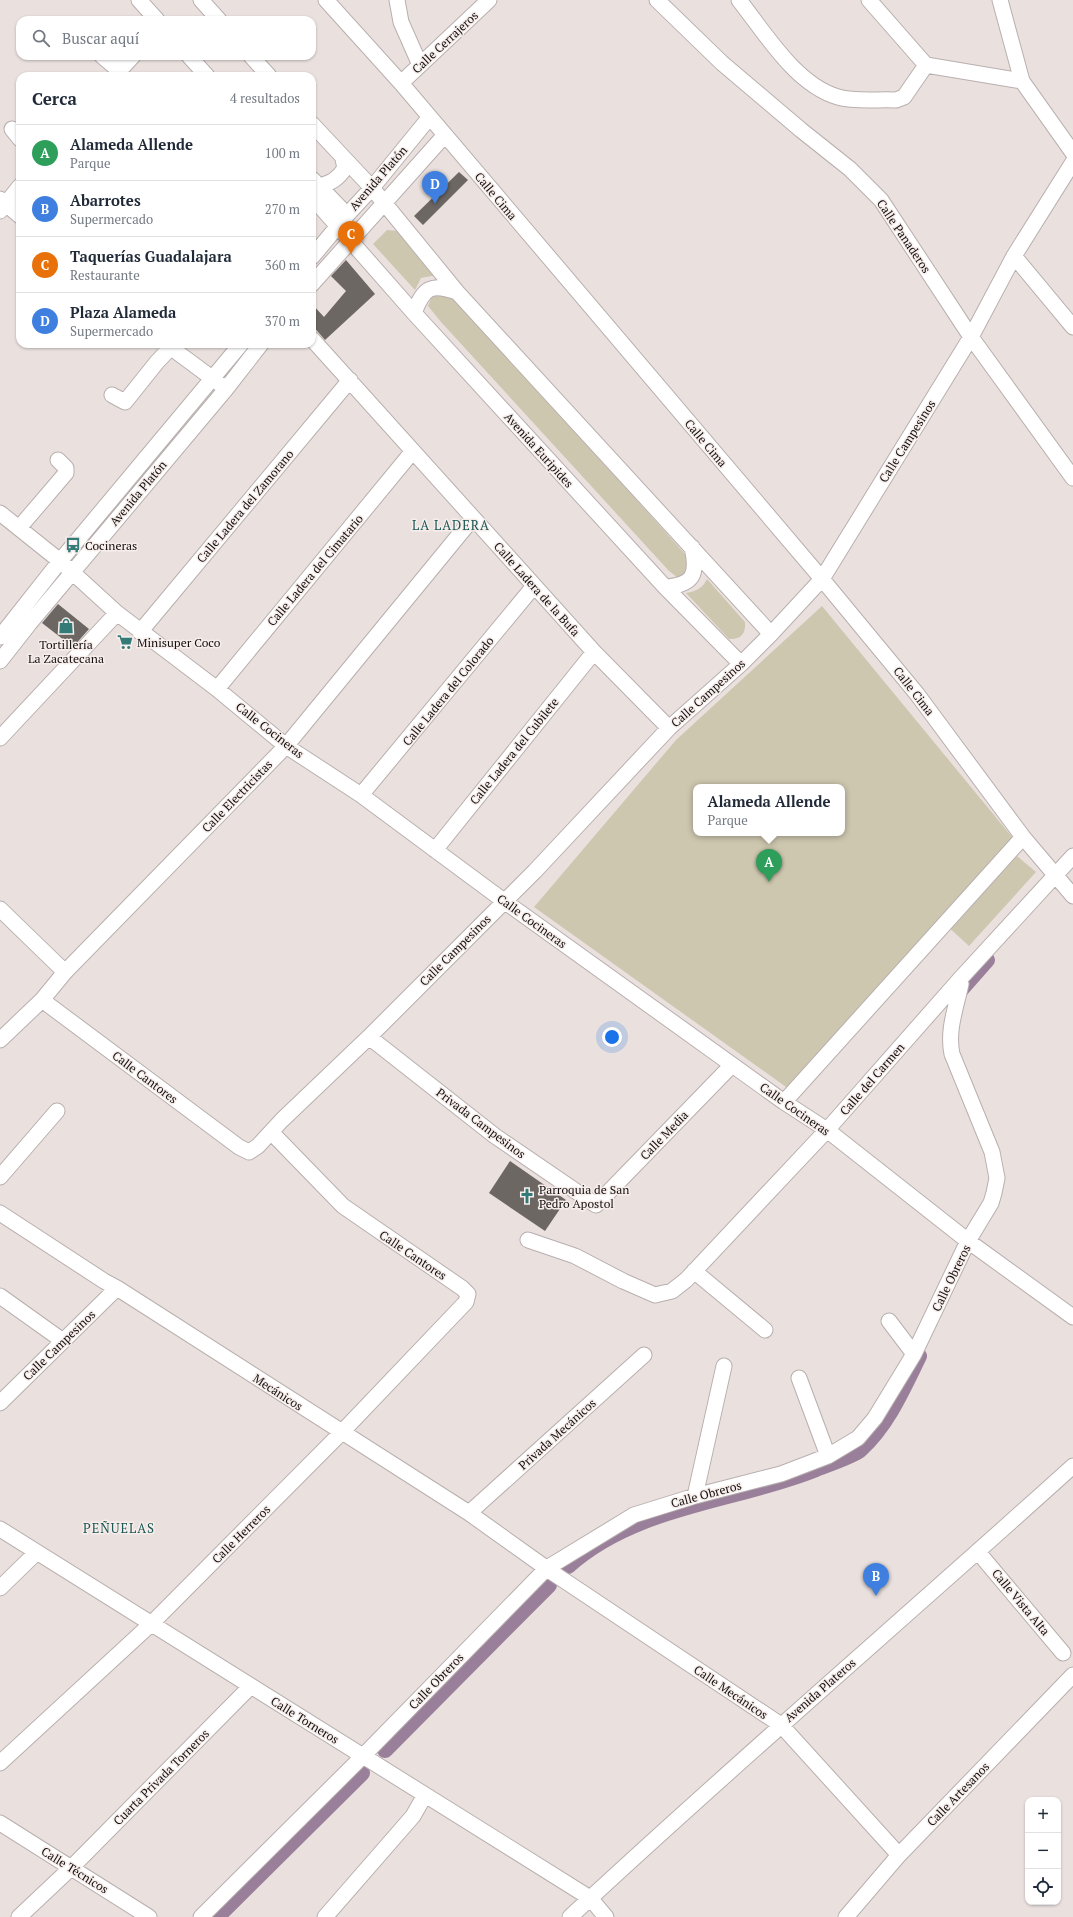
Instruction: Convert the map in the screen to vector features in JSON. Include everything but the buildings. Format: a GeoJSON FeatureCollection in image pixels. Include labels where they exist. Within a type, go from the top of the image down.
{"type":"FeatureCollection","features":[{"type":"Feature","properties":{"kind":"street"},"geometry":{"type":"LineString","coordinates":[[140,0],[154,16]]}},
{"type":"Feature","properties":{"kind":"street"},"geometry":{"type":"LineString","coordinates":[[201,0],[215,16]]}},
{"type":"Feature","properties":{"kind":"street","name":"Calle Cima"},"geometry":{"type":"LineString","coordinates":[[326,0],[401,83],[444,136],[822,579],[917,694],[1023,837],[1073,896]]}},
{"type":"Feature","properties":{"kind":"street"},"geometry":{"type":"LineString","coordinates":[[397,0],[401,22],[420,65]]}},
{"type":"Feature","properties":{"kind":"street","name":"Calle Cerrajeros"},"geometry":{"type":"LineString","coordinates":[[401,83],[489,0]]}},
{"type":"Feature","properties":{"kind":"street","name":"Calle Panaderos"},"geometry":{"type":"LineString","coordinates":[[657,0],[722,63],[801,130],[850,169],[881,200],[971,337],[1073,478]]}},
{"type":"Feature","properties":{"kind":"street"},"geometry":{"type":"LineString","coordinates":[[739,0],[794,68],[820,90],[839,97],[896,100],[904,97],[926,65]]}},
{"type":"Feature","properties":{"kind":"street"},"geometry":{"type":"LineString","coordinates":[[869,0],[926,65],[1022,81]]}},
{"type":"Feature","properties":{"kind":"street"},"geometry":{"type":"LineString","coordinates":[[1000,0],[1022,81],[1073,153]]}},
{"type":"Feature","properties":{"kind":"street"},"geometry":{"type":"LineString","coordinates":[[107,60],[120,70],[129,60]]}},
{"type":"Feature","properties":{"kind":"street"},"geometry":{"type":"LineString","coordinates":[[193,60],[203,72]]}},
{"type":"Feature","properties":{"kind":"street"},"geometry":{"type":"LineString","coordinates":[[255,60],[265,72]]}},
{"type":"Feature","properties":{"kind":"street","name":"Avenida Platón"},"geometry":{"type":"LineString","coordinates":[[316,252],[342,220],[372,188],[429,118]]}},
{"type":"Feature","properties":{"kind":"street"},"geometry":{"type":"LineString","coordinates":[[316,129],[343,159],[372,188],[457,292],[771,634]]}},
{"type":"Feature","properties":{"kind":"street","name":"Avenida Platón"},"geometry":{"type":"LineString","coordinates":[[316,279],[383,202],[444,136]]}},
{"type":"Feature","properties":{"kind":"street","name":"Avenida Euripides"},"geometry":{"type":"LineString","coordinates":[[316,187],[330,184],[340,176],[345,168],[343,159]]}},
{"type":"Feature","properties":{"kind":"street","name":"Calle Campesinos"},"geometry":{"type":"LineString","coordinates":[[249,1152],[272,1133],[282,1120],[369,1037],[535,871],[669,728],[741,664],[822,579],[971,337],[1014,256],[1073,162]]}},
{"type":"Feature","properties":{"kind":"street","name":"Avenida Euripides"},"geometry":{"type":"LineString","coordinates":[[316,189],[342,220],[351,240],[414,313],[665,587],[741,664]]}},
{"type":"Feature","properties":{"kind":"street"},"geometry":{"type":"LineString","coordinates":[[16,190],[2,204],[16,213]]}},
{"type":"Feature","properties":{"kind":"street"},"geometry":{"type":"LineString","coordinates":[[1014,256],[1073,327]]}},
{"type":"Feature","properties":{"kind":"street"},"geometry":{"type":"LineString","coordinates":[[414,313],[420,299],[428,289],[440,286],[457,292]]}},
{"type":"Feature","properties":{"kind":"street","name":"Calle Ladera de la Bufa"},"geometry":{"type":"LineString","coordinates":[[316,343],[594,652],[669,728]]}},
{"type":"Feature","properties":{"kind":"street"},"geometry":{"type":"LineString","coordinates":[[112,395],[125,402],[168,348]]}},
{"type":"Feature","properties":{"kind":"street"},"geometry":{"type":"LineString","coordinates":[[174,348],[226,389]]}},
{"type":"Feature","properties":{"kind":"street","name":"Avenida Platón"},"geometry":{"type":"LineString","coordinates":[[0,637],[60,561],[238,348]]}},
{"type":"Feature","properties":{"kind":"street","name":"Avenida Platón"},"geometry":{"type":"LineString","coordinates":[[0,661],[29,624],[226,389],[258,348]]}},
{"type":"Feature","properties":{"kind":"street","name":"Calle Ladera del Zamorano"},"geometry":{"type":"LineString","coordinates":[[140,632],[350,380]]}},
{"type":"Feature","properties":{"kind":"street","name":"Calle Ladera del Cimatario"},"geometry":{"type":"LineString","coordinates":[[217,689],[414,451]]}},
{"type":"Feature","properties":{"kind":"street"},"geometry":{"type":"LineString","coordinates":[[19,528],[66,473],[66,468],[58,460]]}},
{"type":"Feature","properties":{"kind":"street","name":"Calle Cocineras"},"geometry":{"type":"LineString","coordinates":[[0,514],[60,561],[140,632],[217,689],[286,746],[361,795],[504,901],[784,1102],[826,1130],[968,1241],[1073,1317]]}},
{"type":"Feature","properties":{"kind":"street","name":"Calle Electricistas"},"geometry":{"type":"LineString","coordinates":[[0,1040],[42,1000],[66,972],[286,746],[473,518]]}},
{"type":"Feature","properties":{"kind":"street"},"geometry":{"type":"LineString","coordinates":[[665,587],[683,584],[692,576],[696,564],[692,547]]}},
{"type":"Feature","properties":{"kind":"street","name":"Calle Ladera del Colorado"},"geometry":{"type":"LineString","coordinates":[[361,795],[534,586]]}},
{"type":"Feature","properties":{"kind":"street"},"geometry":{"type":"LineString","coordinates":[[0,738],[117,613]]}},
{"type":"Feature","properties":{"kind":"street","name":"Calle Ladera del Cubilete"},"geometry":{"type":"LineString","coordinates":[[435,850],[594,652]]}},
{"type":"Feature","properties":{"kind":"street"},"geometry":{"type":"LineString","coordinates":[[784,1102],[1023,837]]}},
{"type":"Feature","properties":{"kind":"street"},"geometry":{"type":"LineString","coordinates":[[1055,876],[1073,856]]}},
{"type":"Feature","properties":{"kind":"street","name":"Calle del Carmen"},"geometry":{"type":"LineString","coordinates":[[528,1240],[575,1256],[654,1295],[672,1291],[690,1276],[826,1130],[960,978],[1055,876]]}},
{"type":"Feature","properties":{"kind":"street"},"geometry":{"type":"LineString","coordinates":[[0,909],[66,972]]}},
{"type":"Feature","properties":{"kind":"street","name":"Calle Obreros"},"geometry":{"type":"LineString","coordinates":[[201,1917],[551,1571],[634,1515],[695,1496],[781,1474],[828,1456],[858,1438],[875,1418],[914,1354],[968,1241],[991,1203],[997,1178],[992,1152],[952,1054],[950,1042],[951,1027],[961,984],[960,978]]}},
{"type":"Feature","properties":{"kind":"street","name":"Calle Cantores"},"geometry":{"type":"LineString","coordinates":[[42,1000],[240,1147],[249,1152]]}},
{"type":"Feature","properties":{"kind":"street","name":"Privada Campesinos"},"geometry":{"type":"LineString","coordinates":[[369,1037],[495,1136],[596,1205]]}},
{"type":"Feature","properties":{"kind":"street","name":"Calle Media"},"geometry":{"type":"LineString","coordinates":[[596,1205],[732,1065]]}},
{"type":"Feature","properties":{"kind":"street"},"geometry":{"type":"LineString","coordinates":[[0,1177],[56,1111]]}},
{"type":"Feature","properties":{"kind":"street","name":"Calle Cantores"},"geometry":{"type":"LineString","coordinates":[[272,1133],[343,1206],[468,1294]]}},
{"type":"Feature","properties":{"kind":"street","name":"Mecánicos"},"geometry":{"type":"LineString","coordinates":[[0,1213],[104,1281],[469,1513],[551,1571]]}},
{"type":"Feature","properties":{"kind":"street"},"geometry":{"type":"LineString","coordinates":[[690,1276],[765,1330]]}},
{"type":"Feature","properties":{"kind":"street","name":"Calle Campesinos"},"geometry":{"type":"LineString","coordinates":[[0,1403],[117,1288]]}},
{"type":"Feature","properties":{"kind":"street","name":"Calle Herreros"},"geometry":{"type":"LineString","coordinates":[[0,1763],[151,1624],[342,1432],[466,1302],[468,1294]]}},
{"type":"Feature","properties":{"kind":"street"},"geometry":{"type":"LineString","coordinates":[[0,1296],[63,1341]]}},
{"type":"Feature","properties":{"kind":"street"},"geometry":{"type":"LineString","coordinates":[[889,1321],[914,1354]]}},
{"type":"Feature","properties":{"kind":"street","name":"Privada Mecánicos"},"geometry":{"type":"LineString","coordinates":[[469,1513],[644,1355]]}},
{"type":"Feature","properties":{"kind":"street"},"geometry":{"type":"LineString","coordinates":[[695,1496],[724,1366]]}},
{"type":"Feature","properties":{"kind":"street"},"geometry":{"type":"LineString","coordinates":[[799,1378],[828,1456]]}},
{"type":"Feature","properties":{"kind":"street","name":"Avenida Plateros"},"geometry":{"type":"LineString","coordinates":[[570,1917],[781,1725],[978,1552],[1073,1466]]}},
{"type":"Feature","properties":{"kind":"street","name":"Calle Torneros"},"geometry":{"type":"LineString","coordinates":[[0,1529],[590,1898],[606,1917]]}},
{"type":"Feature","properties":{"kind":"street"},"geometry":{"type":"LineString","coordinates":[[0,1588],[37,1552]]}},
{"type":"Feature","properties":{"kind":"street","name":"Calle Vista Alta"},"geometry":{"type":"LineString","coordinates":[[978,1552],[1064,1653]]}},
{"type":"Feature","properties":{"kind":"street","name":"Calle Mecánicos"},"geometry":{"type":"LineString","coordinates":[[551,1571],[781,1725],[898,1855]]}},
{"type":"Feature","properties":{"kind":"street","name":"Calle Artesanos"},"geometry":{"type":"LineString","coordinates":[[846,1917],[898,1855],[1073,1675]]}},
{"type":"Feature","properties":{"kind":"street","name":"Cuarta Privada Torneros"},"geometry":{"type":"LineString","coordinates":[[19,1917],[72,1867],[251,1686]]}},
{"type":"Feature","properties":{"kind":"street"},"geometry":{"type":"LineString","coordinates":[[325,1917],[413,1816],[426,1795]]}},
{"type":"Feature","properties":{"kind":"street","name":"Calle Técnicos"},"geometry":{"type":"LineString","coordinates":[[0,1823],[72,1867],[149,1917]]}},
{"type":"Feature","properties":{"kind":"shaded area"},"geometry":{"type":"Polygon","coordinates":[[[387,230],[398,231],[437,275],[421,278],[415,290],[373,244],[387,230]]]}},
{"type":"Feature","properties":{"kind":"shaded area"},"geometry":{"type":"Polygon","coordinates":[[[444,292],[459,302],[685,554],[691,564],[687,575],[677,577],[669,571],[441,322],[428,306],[433,294],[444,292]]]}},
{"type":"Feature","properties":{"kind":"shaded area"},"geometry":{"type":"Polygon","coordinates":[[[707,579],[745,622],[744,633],[740,637],[729,639],[686,593],[698,589],[707,579]]]}},
{"type":"Feature","properties":{"kind":"shaded area"},"geometry":{"type":"Polygon","coordinates":[[[822,606],[1017,843],[1011,851],[1036,872],[969,946],[945,924],[793,1092],[534,907],[676,740],[822,606]]]}},
{"type":"Feature","properties":{"kind":"waterway"},"geometry":{"type":"LineString","coordinates":[[956,999],[957,994],[987,960]]}},
{"type":"Feature","properties":{"kind":"waterway"},"geometry":{"type":"LineString","coordinates":[[568,1566],[595,1546],[624,1530],[655,1517],[785,1480],[857,1452],[870,1440],[887,1418],[919,1356]]}},
{"type":"Feature","properties":{"kind":"waterway"},"geometry":{"type":"LineString","coordinates":[[385,1750],[549,1585]]}},
{"type":"Feature","properties":{"kind":"waterway"},"geometry":{"type":"LineString","coordinates":[[217,1917],[362,1773]]}},
{"type":"Feature","properties":{"kind":"place","name":"Plaza Alameda"},"geometry":{"type":"Point","coordinates":[435,204]}},
{"type":"Feature","properties":{"kind":"place","name":"Taquerías Guadalajara"},"geometry":{"type":"Point","coordinates":[351,254]}},
{"type":"Feature","properties":{"kind":"place","name":"Cocineras"},"geometry":{"type":"Point","coordinates":[73,545]}},
{"type":"Feature","properties":{"kind":"place","name":"Tortillería La Zacatecana"},"geometry":{"type":"Point","coordinates":[66,626]}},
{"type":"Feature","properties":{"kind":"place","name":"Minisuper Coco"},"geometry":{"type":"Point","coordinates":[125,642]}},
{"type":"Feature","properties":{"kind":"place","name":"Alameda Allende"},"geometry":{"type":"Point","coordinates":[769,882]}},
{"type":"Feature","properties":{"kind":"place","name":"Parroquia de San Pedro Apostol"},"geometry":{"type":"Point","coordinates":[527,1196]}},
{"type":"Feature","properties":{"kind":"place","name":"Abarrotes"},"geometry":{"type":"Point","coordinates":[876,1596]}},
{"type":"Feature","properties":{"kind":"district","name":"LA LADERA"},"geometry":{"type":"Point","coordinates":[451,525]}},
{"type":"Feature","properties":{"kind":"district","name":"PEÑUELAS"},"geometry":{"type":"Point","coordinates":[119,1528]}}]}
